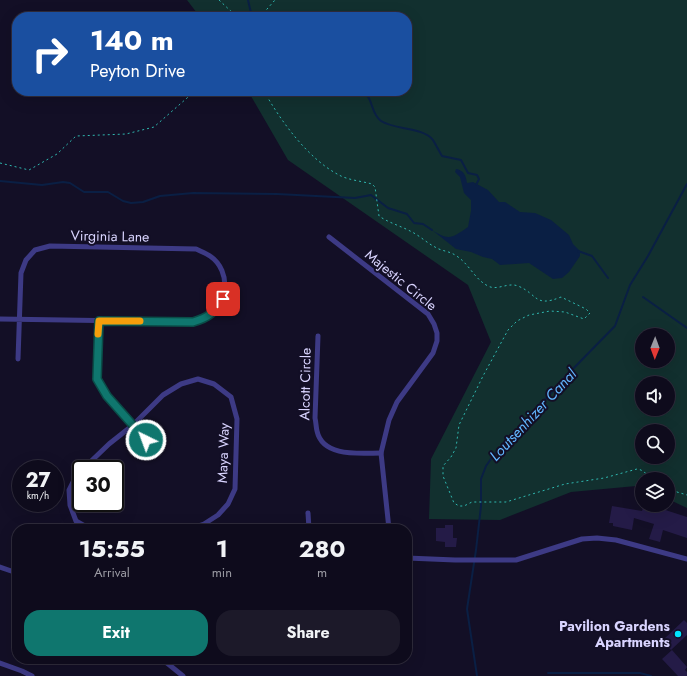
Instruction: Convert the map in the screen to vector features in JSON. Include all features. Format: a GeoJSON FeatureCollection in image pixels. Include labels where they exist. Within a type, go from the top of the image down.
{"type":"FeatureCollection","features":[{"type":"Feature","properties":{"kind":"street","name":"Majestic Circle"},"geometry":{"type":"LineString","coordinates":[[329,237],[428,314],[437,333],[438,341],[433,353],[397,402],[389,420],[381,453],[388,524]]}},
{"type":"Feature","properties":{"kind":"street","name":"Virginia Lane"},"geometry":{"type":"LineString","coordinates":[[18,359],[20,273],[26,260],[35,250],[50,246],[196,249],[210,256],[220,266],[224,276],[225,288],[223,299],[216,310],[206,319],[193,322],[99,321]]}},
{"type":"Feature","properties":{"kind":"street"},"geometry":{"type":"LineString","coordinates":[[0,319],[99,321],[97,379],[107,396],[146,440],[153,455]]}},
{"type":"Feature","properties":{"kind":"street","name":"Alcott Circle"},"geometry":{"type":"LineString","coordinates":[[318,336],[315,418],[317,432],[321,440],[330,448],[343,452],[381,453]]}},
{"type":"Feature","properties":{"kind":"street","name":"Maya Way"},"geometry":{"type":"LineString","coordinates":[[92,460],[109,444],[133,425],[163,395],[181,384],[198,380],[214,384],[231,397],[237,420],[235,489],[228,504],[218,515],[204,524]]}},
{"type":"Feature","properties":{"kind":"street","name":"Maya Way"},"geometry":{"type":"LineString","coordinates":[[72,485],[70,490],[70,505],[72,510]]}},
{"type":"Feature","properties":{"kind":"street","name":"Maya Way"},"geometry":{"type":"LineString","coordinates":[[73,512],[76,521],[81,524]]}},
{"type":"Feature","properties":{"kind":"street"},"geometry":{"type":"LineString","coordinates":[[308,513],[308,524]]}},
{"type":"Feature","properties":{"kind":"street"},"geometry":{"type":"LineString","coordinates":[[412,558],[516,560],[582,539],[597,538],[616,540],[687,559]]}},
{"type":"Feature","properties":{"kind":"street"},"geometry":{"type":"LineString","coordinates":[[0,567],[12,571]]}},
{"type":"Feature","properties":{"kind":"street"},"geometry":{"type":"LineString","coordinates":[[0,663],[22,670],[32,676]]}},
{"type":"Feature","properties":{"kind":"street"},"geometry":{"type":"LineString","coordinates":[[168,664],[183,676]]}},
{"type":"Feature","properties":{"kind":"path"},"geometry":{"type":"LineString","coordinates":[[219,0],[232,12]]}},
{"type":"Feature","properties":{"kind":"path"},"geometry":{"type":"LineString","coordinates":[[264,12],[275,0]]}},
{"type":"Feature","properties":{"kind":"path"},"geometry":{"type":"LineString","coordinates":[[0,164],[29,170],[57,154],[76,136],[126,134],[154,127],[189,96]]}},
{"type":"Feature","properties":{"kind":"path"},"geometry":{"type":"LineString","coordinates":[[267,96],[276,113],[300,142],[319,161],[339,175],[372,184],[375,187],[379,216],[386,221],[413,232],[435,248],[454,254],[467,264],[477,278],[488,287],[495,288],[508,285],[517,286],[540,301],[551,301],[561,297],[586,309],[590,313],[584,319],[565,312],[550,312],[529,315],[516,321],[508,330],[482,376],[459,425],[456,448],[451,457],[443,466],[443,476],[454,503],[459,506],[464,506],[476,501],[506,502],[565,484],[604,478],[637,469],[644,472]]}},
{"type":"Feature","properties":{"kind":"path"},"geometry":{"type":"LineString","coordinates":[[675,491],[687,495]]}},
{"type":"Feature","properties":{"kind":"green space"},"geometry":{"type":"Polygon","coordinates":[[[187,0],[687,0],[687,508],[675,502],[675,472],[635,472],[635,486],[571,492],[500,520],[429,519],[431,459],[491,342],[468,285],[288,160],[251,96],[412,96],[412,12],[196,12],[187,0]]]}},
{"type":"Feature","properties":{"kind":"water"},"geometry":{"type":"Polygon","coordinates":[[[456,169],[464,174],[467,183],[473,182],[488,190],[499,202],[505,202],[520,212],[535,213],[551,220],[569,235],[573,244],[580,251],[580,256],[569,272],[562,278],[553,279],[529,263],[500,265],[492,259],[456,249],[432,230],[443,236],[450,237],[458,234],[468,227],[471,211],[471,200],[464,193],[460,177],[455,172],[456,169]]]}},
{"type":"Feature","properties":{"kind":"building"},"geometry":{"type":"Polygon","coordinates":[[[612,506],[635,510],[635,512],[672,512],[687,517],[687,538],[663,530],[660,542],[649,539],[654,524],[634,518],[632,530],[613,526],[613,523],[609,523],[612,506]]]}},
{"type":"Feature","properties":{"kind":"building"},"geometry":{"type":"Polygon","coordinates":[[[445,525],[453,525],[453,538],[457,538],[456,547],[445,547],[445,542],[436,541],[436,528],[445,528],[445,525]]]}},
{"type":"Feature","properties":{"kind":"building","name":"Pavilion Gardens Apartments"},"geometry":{"type":"Polygon","coordinates":[[[684,620],[687,623],[687,635],[671,650],[662,641],[684,620]]]}},
{"type":"Feature","properties":{"kind":"building","name":"Pavilion Gardens Apartments"},"geometry":{"type":"Polygon","coordinates":[[[672,650],[687,667],[685,670],[687,672],[687,676],[678,676],[662,659],[672,650]]]}},
{"type":"Feature","properties":{"kind":"waterway"},"geometry":{"type":"LineString","coordinates":[[248,0],[251,12]]}},
{"type":"Feature","properties":{"kind":"waterway"},"geometry":{"type":"LineString","coordinates":[[367,96],[375,114],[381,121],[387,124],[423,133],[428,136],[433,140],[442,156],[461,160],[468,173],[477,175],[479,179],[476,185]]}},
{"type":"Feature","properties":{"kind":"waterway"},"geometry":{"type":"LineString","coordinates":[[0,181],[42,185],[63,182],[70,183],[84,192],[108,192],[123,201],[131,203],[143,202],[160,196],[193,193],[277,194],[355,198],[371,195],[388,208],[407,214],[414,223],[423,224],[432,230]]}},
{"type":"Feature","properties":{"kind":"waterway","name":"Loutsenhizer Canal"},"geometry":{"type":"LineString","coordinates":[[477,676],[467,609],[481,506],[481,479],[486,466],[493,456],[523,425],[565,377],[615,326],[630,285],[648,256],[687,184]]}},
{"type":"Feature","properties":{"kind":"waterway"},"geometry":{"type":"LineString","coordinates":[[578,251],[592,256],[608,278]]}},
{"type":"Feature","properties":{"kind":"waterway"},"geometry":{"type":"LineString","coordinates":[[643,297],[687,328]]}},
{"type":"Feature","properties":{"kind":"waterway"},"geometry":{"type":"LineString","coordinates":[[548,673],[640,673],[651,676]]}},
{"type":"Feature","properties":{"kind":"slow traffic"},"geometry":{"type":"LineString","coordinates":[[98,334],[99,321],[140,321]]}},
{"type":"Feature","properties":{"kind":"place","name":"Pavilion Gardens Apartments"},"geometry":{"type":"Point","coordinates":[678,634]}},
{"type":"Feature","properties":{"kind":"route"},"geometry":{"type":"LineString","coordinates":[[146,440],[107,396],[97,379],[99,321],[193,322],[206,319],[216,310],[223,299]]}}]}
